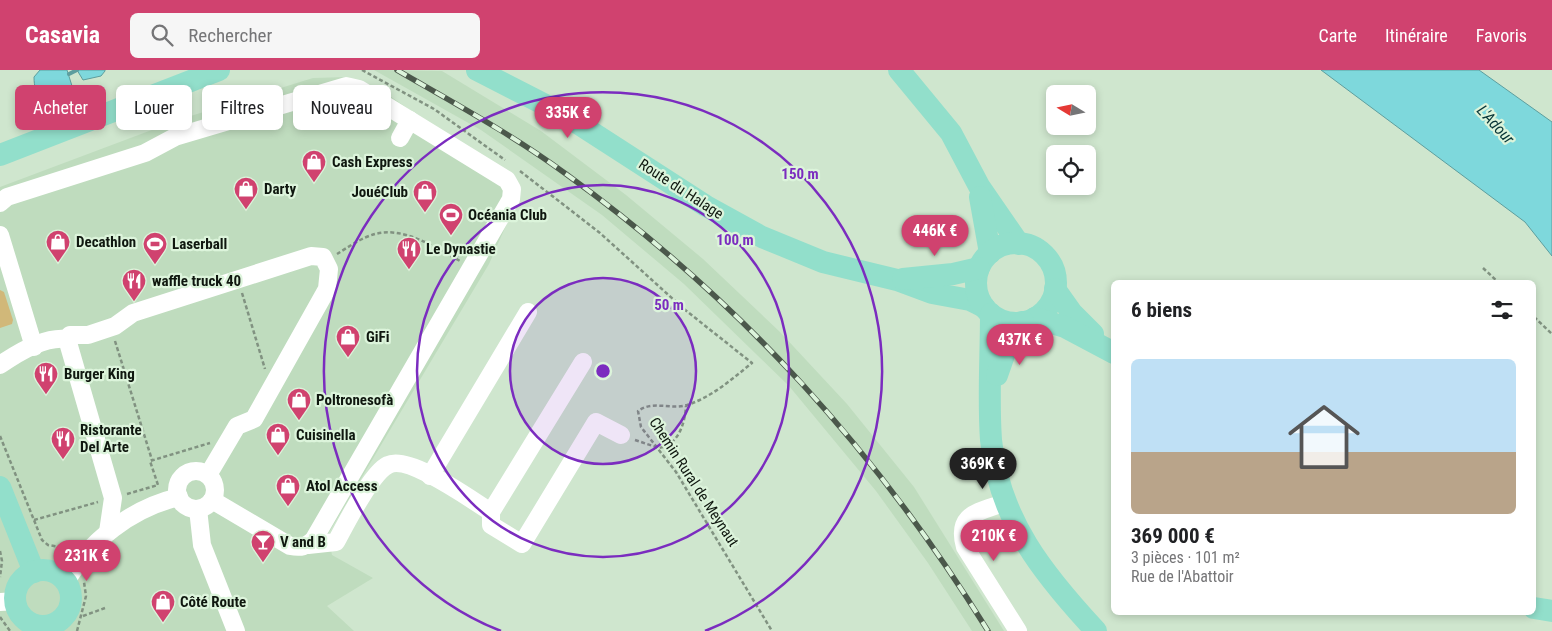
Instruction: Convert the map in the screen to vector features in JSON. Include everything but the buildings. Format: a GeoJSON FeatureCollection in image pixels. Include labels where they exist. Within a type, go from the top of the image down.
{"type":"FeatureCollection","features":[{"type":"Feature","properties":{"kind":"main road"},"geometry":{"type":"LineString","coordinates":[[0,155],[219,70]]}},
{"type":"Feature","properties":{"kind":"main road","name":"Route du Halage"},"geometry":{"type":"LineString","coordinates":[[476,70],[565,115],[739,226],[823,262],[897,280],[932,293],[970,300],[987,310]]}},
{"type":"Feature","properties":{"kind":"main road"},"geometry":{"type":"LineString","coordinates":[[899,70],[951,134],[978,186],[1019,244]]}},
{"type":"Feature","properties":{"kind":"main road"},"geometry":{"type":"LineString","coordinates":[[978,186],[985,261],[977,288],[987,310],[992,443],[996,468],[1006,502],[1018,529],[1040,567],[1096,631]]}},
{"type":"Feature","properties":{"kind":"main road"},"geometry":{"type":"LineString","coordinates":[[985,261],[1003,246],[1019,244],[1030,246],[1047,258],[1055,278],[1052,301],[1045,311],[1029,320],[1009,341],[990,394]]}},
{"type":"Feature","properties":{"kind":"main road","name":"Route du Halage"},"geometry":{"type":"LineString","coordinates":[[897,280],[953,274],[985,261]]}},
{"type":"Feature","properties":{"kind":"main road"},"geometry":{"type":"LineString","coordinates":[[1055,289],[1072,313],[1108,349]]}},
{"type":"Feature","properties":{"kind":"main road"},"geometry":{"type":"LineString","coordinates":[[987,310],[1006,322],[1029,320],[1065,327],[1108,349]]}},
{"type":"Feature","properties":{"kind":"main road"},"geometry":{"type":"LineString","coordinates":[[0,487],[34,572]]}},
{"type":"Feature","properties":{"kind":"main road"},"geometry":{"type":"LineString","coordinates":[[48,571],[61,577],[71,573],[71,596],[68,610],[54,628],[38,626],[25,620],[8,601],[27,576],[34,572],[48,571]]}},
{"type":"Feature","properties":{"kind":"main road"},"geometry":{"type":"LineString","coordinates":[[1536,608],[1552,611]]}},
{"type":"Feature","properties":{"kind":"street"},"geometry":{"type":"LineString","coordinates":[[0,203],[7,197],[145,153],[174,136],[346,86],[359,88],[507,180],[512,189],[511,199],[314,538],[308,545]]}},
{"type":"Feature","properties":{"kind":"street"},"geometry":{"type":"LineString","coordinates":[[400,138],[410,120]]}},
{"type":"Feature","properties":{"kind":"street"},"geometry":{"type":"LineString","coordinates":[[0,235],[34,347]]}},
{"type":"Feature","properties":{"kind":"street"},"geometry":{"type":"LineString","coordinates":[[67,339],[70,335],[88,335],[111,328],[133,313],[311,256],[323,257],[329,269],[327,289],[254,419],[238,426],[208,475]]}},
{"type":"Feature","properties":{"kind":"street"},"geometry":{"type":"LineString","coordinates":[[430,476],[528,312]]}},
{"type":"Feature","properties":{"kind":"street"},"geometry":{"type":"LineString","coordinates":[[3,362],[34,347],[60,338],[67,339]]}},
{"type":"Feature","properties":{"kind":"street"},"geometry":{"type":"LineString","coordinates":[[67,339],[113,498],[108,532]]}},
{"type":"Feature","properties":{"kind":"street"},"geometry":{"type":"LineString","coordinates":[[582,362],[490,512],[491,525],[522,544],[596,422],[621,435]]}},
{"type":"Feature","properties":{"kind":"street"},"geometry":{"type":"LineString","coordinates":[[236,631],[202,545],[205,504],[214,484],[208,475],[197,471],[185,475],[178,484],[178,496],[186,506],[205,504],[290,546],[300,547],[336,542],[373,479],[387,465],[395,463],[413,466],[490,512]]}},
{"type":"Feature","properties":{"kind":"street"},"geometry":{"type":"LineString","coordinates":[[71,573],[108,532],[148,509],[178,496]]}},
{"type":"Feature","properties":{"kind":"street"},"geometry":{"type":"LineString","coordinates":[[1006,502],[971,515],[965,521],[961,533],[965,547],[1018,631]]}},
{"type":"Feature","properties":{"kind":"path"},"geometry":{"type":"LineString","coordinates":[[362,70],[434,109],[510,164]]}},
{"type":"Feature","properties":{"kind":"path","name":"Chemin Rural de Meynaut"},"geometry":{"type":"LineString","coordinates":[[518,170],[600,232],[684,309],[752,362],[717,390],[686,406],[646,405],[638,411],[641,427],[659,448],[724,549],[772,631]]}},
{"type":"Feature","properties":{"kind":"path"},"geometry":{"type":"LineString","coordinates":[[325,262],[375,234],[396,233],[429,244],[471,268]]}},
{"type":"Feature","properties":{"kind":"path"},"geometry":{"type":"LineString","coordinates":[[1483,268],[1496,280]]}},
{"type":"Feature","properties":{"kind":"path"},"geometry":{"type":"LineString","coordinates":[[237,280],[263,365],[266,370],[278,377]]}},
{"type":"Feature","properties":{"kind":"path"},"geometry":{"type":"LineString","coordinates":[[1536,318],[1552,334]]}},
{"type":"Feature","properties":{"kind":"path"},"geometry":{"type":"LineString","coordinates":[[34,520],[158,485],[111,328]]}},
{"type":"Feature","properties":{"kind":"path"},"geometry":{"type":"LineString","coordinates":[[621,435],[659,448],[670,444],[685,419],[686,406]]}},
{"type":"Feature","properties":{"kind":"path"},"geometry":{"type":"LineString","coordinates":[[0,436],[42,540],[48,545],[66,548],[71,573],[82,570],[86,596],[83,616],[77,631]]}},
{"type":"Feature","properties":{"kind":"path"},"geometry":{"type":"LineString","coordinates":[[152,460],[220,440],[226,443]]}},
{"type":"Feature","properties":{"kind":"path"},"geometry":{"type":"LineString","coordinates":[[0,551],[2,561],[0,577]]}},
{"type":"Feature","properties":{"kind":"path"},"geometry":{"type":"LineString","coordinates":[[83,616],[105,608]]}},
{"type":"Feature","properties":{"kind":"path"},"geometry":{"type":"LineString","coordinates":[[0,617],[10,631]]}},
{"type":"Feature","properties":{"kind":"shaded area"},"geometry":{"type":"Polygon","coordinates":[[[374,70],[442,71],[541,131],[626,195],[703,259],[780,332],[847,404],[914,487],[1004,631],[972,631],[928,563],[876,491],[789,386],[684,284],[602,215],[481,130],[374,70]]]}},
{"type":"Feature","properties":{"kind":"shaded area"},"geometry":{"type":"Polygon","coordinates":[[[348,77],[367,85],[293,85],[293,130],[391,130],[391,97],[439,130],[519,196],[489,264],[328,534],[332,555],[373,578],[327,606],[354,631],[0,631],[0,187],[152,130],[192,130],[192,116],[202,112],[202,130],[283,130],[283,87],[313,78],[348,77]]]}},
{"type":"Feature","properties":{"kind":"shaded area"},"geometry":{"type":"Polygon","coordinates":[[[0,290],[4,292],[13,320],[12,324],[0,328],[0,290]]]}},
{"type":"Feature","properties":{"kind":"water"},"geometry":{"type":"Polygon","coordinates":[[[40,70],[67,70],[72,85],[35,85],[34,77],[40,70]]]}},
{"type":"Feature","properties":{"kind":"water"},"geometry":{"type":"Polygon","coordinates":[[[77,70],[105,71],[101,76],[83,80],[77,70]]]}},
{"type":"Feature","properties":{"kind":"water","name":"L'Adour"},"geometry":{"type":"Polygon","coordinates":[[[1321,70],[1479,70],[1552,122],[1552,256],[1525,222],[1321,70]]]}},
{"type":"Feature","properties":{"kind":"waterway"},"geometry":{"type":"LineString","coordinates":[[69,74],[77,70]]}},
{"type":"Feature","properties":{"kind":"railway"},"geometry":{"type":"LineString","coordinates":[[397,70],[462,107],[566,174],[629,222],[689,273],[746,326],[800,382],[851,440],[899,501],[945,565],[988,631]]}},
{"type":"Feature","properties":{"kind":"place","name":"Cash Express"},"geometry":{"type":"Point","coordinates":[314,183]}},
{"type":"Feature","properties":{"kind":"place","name":"Darty"},"geometry":{"type":"Point","coordinates":[246,210]}},
{"type":"Feature","properties":{"kind":"place","name":"JouéClub"},"geometry":{"type":"Point","coordinates":[425,213]}},
{"type":"Feature","properties":{"kind":"place","name":"Océania Club"},"geometry":{"type":"Point","coordinates":[451,236]}},
{"type":"Feature","properties":{"kind":"place","name":"Decathlon"},"geometry":{"type":"Point","coordinates":[58,263]}},
{"type":"Feature","properties":{"kind":"place","name":"Laserball"},"geometry":{"type":"Point","coordinates":[155,265]}},
{"type":"Feature","properties":{"kind":"place","name":"Le Dynastie"},"geometry":{"type":"Point","coordinates":[409,270]}},
{"type":"Feature","properties":{"kind":"place","name":"waffle truck 40"},"geometry":{"type":"Point","coordinates":[134,302]}},
{"type":"Feature","properties":{"kind":"place","name":"GiFi"},"geometry":{"type":"Point","coordinates":[348,358]}},
{"type":"Feature","properties":{"kind":"place","name":"Burger King"},"geometry":{"type":"Point","coordinates":[46,395]}},
{"type":"Feature","properties":{"kind":"place","name":"Poltronesofà"},"geometry":{"type":"Point","coordinates":[299,421]}},
{"type":"Feature","properties":{"kind":"place","name":"Cuisinella"},"geometry":{"type":"Point","coordinates":[278,456]}},
{"type":"Feature","properties":{"kind":"place","name":"Ristorante Del Arte"},"geometry":{"type":"Point","coordinates":[63,460]}},
{"type":"Feature","properties":{"kind":"place","name":"Atol Access"},"geometry":{"type":"Point","coordinates":[288,507]}},
{"type":"Feature","properties":{"kind":"place","name":"V and B"},"geometry":{"type":"Point","coordinates":[263,563]}},
{"type":"Feature","properties":{"kind":"place","name":"Côté Route"},"geometry":{"type":"Point","coordinates":[163,623]}}]}
